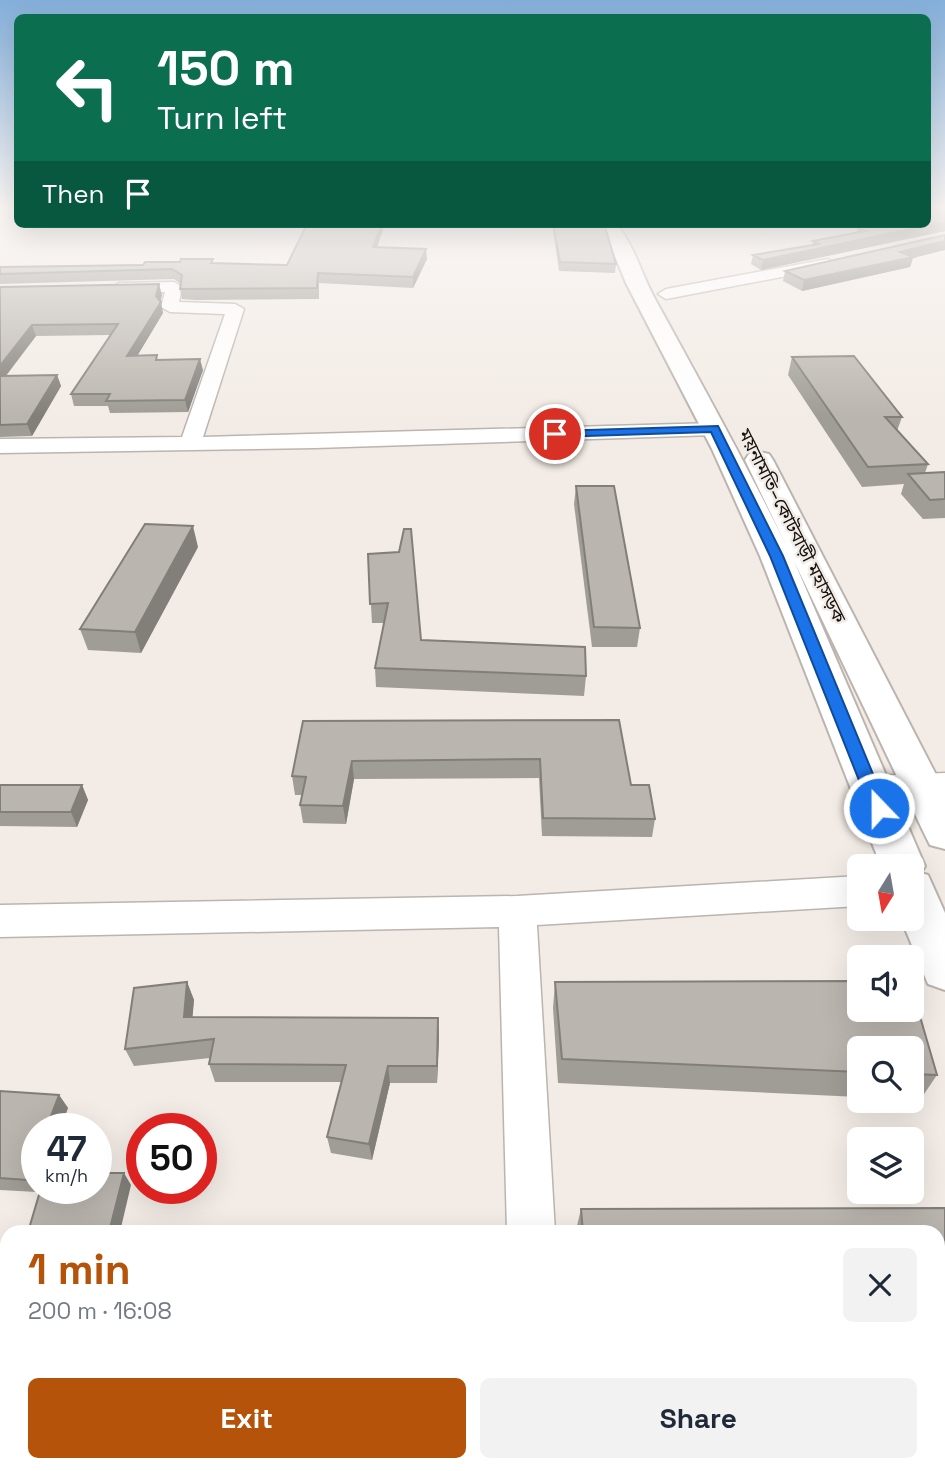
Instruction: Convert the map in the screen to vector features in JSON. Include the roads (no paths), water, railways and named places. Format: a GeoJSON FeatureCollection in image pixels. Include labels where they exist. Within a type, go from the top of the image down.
{"type":"FeatureCollection","features":[{"type":"Feature","properties":{"kind":"main road","name":"ময়নামতি–কোটবাড়ী মহাসড়ক"},"geometry":{"type":"LineString","coordinates":[[634,279],[715,429],[776,556],[898,854]]}},
{"type":"Feature","properties":{"kind":"main road","name":"ময়নামতি–কোটবাড়ী মহাসড়ক"},"geometry":{"type":"LineString","coordinates":[[659,279],[743,427],[934,786],[945,833]]}},
{"type":"Feature","properties":{"kind":"main road"},"geometry":{"type":"LineString","coordinates":[[924,917],[945,969]]}},
{"type":"Feature","properties":{"kind":"street"},"geometry":{"type":"LineString","coordinates":[[666,294],[748,279]]}},
{"type":"Feature","properties":{"kind":"street"},"geometry":{"type":"LineString","coordinates":[[95,288],[174,287],[170,307],[235,309],[190,444]]}},
{"type":"Feature","properties":{"kind":"street"},"geometry":{"type":"LineString","coordinates":[[0,446],[190,444],[715,429]]}},
{"type":"Feature","properties":{"kind":"street"},"geometry":{"type":"LineString","coordinates":[[871,788],[934,786]]}},
{"type":"Feature","properties":{"kind":"street"},"geometry":{"type":"LineString","coordinates":[[0,921],[517,911],[847,892]]}},
{"type":"Feature","properties":{"kind":"street"},"geometry":{"type":"LineString","coordinates":[[517,911],[531,1225]]}}]}
